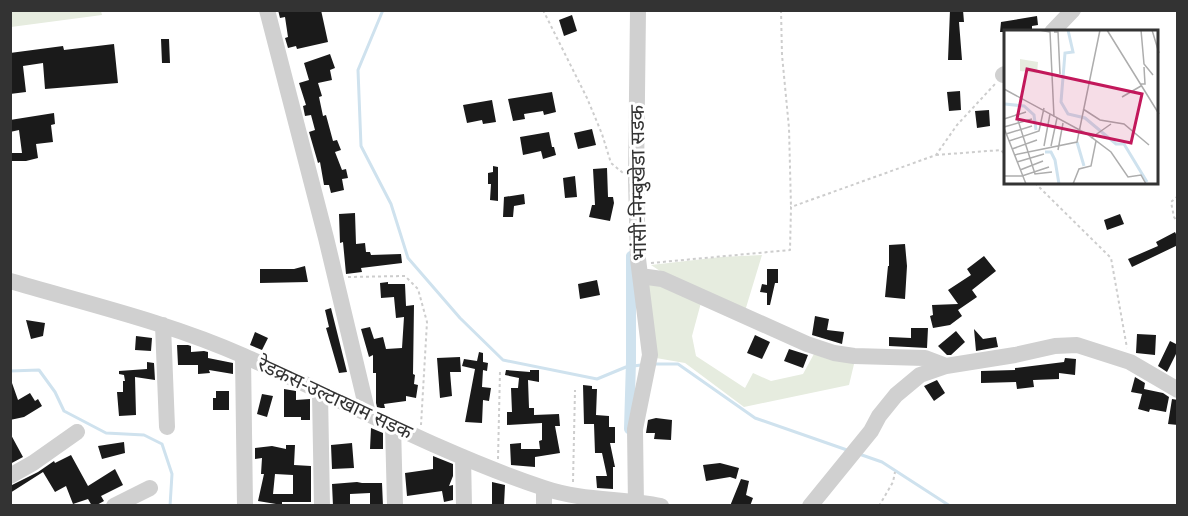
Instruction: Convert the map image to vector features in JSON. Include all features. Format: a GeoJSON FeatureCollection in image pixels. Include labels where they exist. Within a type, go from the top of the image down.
{"type":"FeatureCollection","features":[{"type":"Feature","properties":{"kind":"street"},"geometry":{"type":"LineString","coordinates":[[267,10],[336,278],[368,414]]}},
{"type":"Feature","properties":{"kind":"street","name":"भांसी-निम्बुखेडा सडक"},"geometry":{"type":"LineString","coordinates":[[636,504],[635,429],[648,362],[639,267],[636,179],[638,10]]}},
{"type":"Feature","properties":{"kind":"street"},"geometry":{"type":"LineString","coordinates":[[1054,30],[1073,10]]}},
{"type":"Feature","properties":{"kind":"street"},"geometry":{"type":"LineString","coordinates":[[639,267],[807,344],[834,353],[854,356],[912,356],[946,366]]}},
{"type":"Feature","properties":{"kind":"street","name":"रेडक्रस-उल्टाखाम सडक"},"geometry":{"type":"LineString","coordinates":[[10,281],[163,325],[243,356],[320,393],[497,470],[544,497],[574,497],[661,506]]}},
{"type":"Feature","properties":{"kind":"street"},"geometry":{"type":"LineString","coordinates":[[163,325],[167,427]]}},
{"type":"Feature","properties":{"kind":"street"},"geometry":{"type":"LineString","coordinates":[[810,506],[871,431],[879,416],[896,395],[920,375],[946,366],[1055,346],[1077,345],[1130,362],[1178,390]]}},
{"type":"Feature","properties":{"kind":"street"},"geometry":{"type":"LineString","coordinates":[[243,356],[245,506]]}},
{"type":"Feature","properties":{"kind":"street"},"geometry":{"type":"LineString","coordinates":[[320,393],[322,506]]}},
{"type":"Feature","properties":{"kind":"street"},"geometry":{"type":"LineString","coordinates":[[393,425],[395,506]]}},
{"type":"Feature","properties":{"kind":"street"},"geometry":{"type":"LineString","coordinates":[[10,476],[77,432]]}},
{"type":"Feature","properties":{"kind":"street"},"geometry":{"type":"LineString","coordinates":[[463,457],[464,506]]}},
{"type":"Feature","properties":{"kind":"street"},"geometry":{"type":"LineString","coordinates":[[114,506],[150,488]]}},
{"type":"Feature","properties":{"kind":"path"},"geometry":{"type":"LineString","coordinates":[[543,10],[587,98],[611,163],[622,173],[636,179]]}},
{"type":"Feature","properties":{"kind":"path"},"geometry":{"type":"LineString","coordinates":[[639,267],[648,264],[790,250],[789,128],[782,55],[781,10]]}},
{"type":"Feature","properties":{"kind":"path"},"geometry":{"type":"LineString","coordinates":[[936,156],[957,125],[1004,74]]}},
{"type":"Feature","properties":{"kind":"path"},"geometry":{"type":"LineString","coordinates":[[791,207],[936,156],[1000,150],[1004,153]]}},
{"type":"Feature","properties":{"kind":"path"},"geometry":{"type":"LineString","coordinates":[[1036,184],[1111,258],[1130,362]]}},
{"type":"Feature","properties":{"kind":"path"},"geometry":{"type":"LineString","coordinates":[[1178,196],[1171,202],[1174,217],[1178,223]]}},
{"type":"Feature","properties":{"kind":"path"},"geometry":{"type":"LineString","coordinates":[[336,278],[405,276],[418,289],[427,322],[424,406],[420,437]]}},
{"type":"Feature","properties":{"kind":"path"},"geometry":{"type":"LineString","coordinates":[[497,470],[500,371]]}},
{"type":"Feature","properties":{"kind":"path"},"geometry":{"type":"LineString","coordinates":[[574,497],[575,390]]}},
{"type":"Feature","properties":{"kind":"path"},"geometry":{"type":"LineString","coordinates":[[879,506],[893,482],[895,472]]}},
{"type":"Feature","properties":{"kind":"shaded area"},"geometry":{"type":"Polygon","coordinates":[[[10,11],[101,11],[102,15],[11,27],[10,11]]]}},
{"type":"Feature","properties":{"kind":"shaded area"},"geometry":{"type":"Polygon","coordinates":[[[762,255],[745,311],[675,281],[651,265],[721,257],[762,255]]]}},
{"type":"Feature","properties":{"kind":"shaded area"},"geometry":{"type":"Polygon","coordinates":[[[648,279],[702,299],[692,336],[696,356],[745,388],[753,373],[771,381],[803,374],[815,352],[855,360],[849,385],[744,407],[685,363],[656,358],[648,279]]]}},
{"type":"Feature","properties":{"kind":"building"},"geometry":{"type":"Polygon","coordinates":[[[278,10],[321,10],[328,42],[297,49],[296,46],[288,48],[285,38],[288,37],[285,17],[280,18],[278,10]]]}},
{"type":"Feature","properties":{"kind":"building"},"geometry":{"type":"Polygon","coordinates":[[[950,10],[963,10],[964,22],[959,22],[962,60],[948,60],[950,10]]]}},
{"type":"Feature","properties":{"kind":"building"},"geometry":{"type":"Polygon","coordinates":[[[572,15],[577,31],[564,36],[559,20],[572,15]]]}},
{"type":"Feature","properties":{"kind":"building"},"geometry":{"type":"Polygon","coordinates":[[[1037,16],[1038,25],[1032,26],[1032,30],[1000,32],[1001,22],[1037,16]]]}},
{"type":"Feature","properties":{"kind":"building"},"geometry":{"type":"Polygon","coordinates":[[[161,39],[169,39],[170,63],[162,63],[161,39]]]}},
{"type":"Feature","properties":{"kind":"building"},"geometry":{"type":"Polygon","coordinates":[[[114,44],[118,83],[45,89],[43,63],[23,66],[26,92],[10,94],[10,53],[63,46],[64,50],[114,44]]]}},
{"type":"Feature","properties":{"kind":"building"},"geometry":{"type":"Polygon","coordinates":[[[330,54],[335,68],[330,70],[332,80],[318,83],[322,96],[319,97],[323,116],[326,115],[333,141],[337,140],[341,150],[335,152],[342,170],[346,169],[348,178],[342,179],[344,190],[331,193],[329,185],[324,185],[320,162],[318,163],[309,132],[315,130],[311,115],[305,116],[303,106],[306,105],[299,83],[309,80],[304,63],[330,54]]]}},
{"type":"Feature","properties":{"kind":"building"},"geometry":{"type":"Polygon","coordinates":[[[960,91],[961,110],[949,111],[947,92],[960,91]]]}},
{"type":"Feature","properties":{"kind":"building"},"geometry":{"type":"Polygon","coordinates":[[[552,92],[556,112],[544,115],[543,111],[524,114],[525,119],[513,121],[508,99],[552,92]]]}},
{"type":"Feature","properties":{"kind":"building"},"geometry":{"type":"Polygon","coordinates":[[[492,100],[496,122],[483,124],[482,120],[467,123],[463,105],[492,100]]]}},
{"type":"Feature","properties":{"kind":"building"},"geometry":{"type":"Polygon","coordinates":[[[989,110],[990,126],[977,128],[975,111],[989,110]]]}},
{"type":"Feature","properties":{"kind":"building"},"geometry":{"type":"Polygon","coordinates":[[[54,113],[55,124],[51,125],[53,142],[36,144],[38,158],[11,161],[11,153],[22,153],[19,130],[10,132],[10,120],[54,113]]]}},
{"type":"Feature","properties":{"kind":"building"},"geometry":{"type":"Polygon","coordinates":[[[592,129],[596,145],[578,149],[574,133],[592,129]]]}},
{"type":"Feature","properties":{"kind":"building"},"geometry":{"type":"Polygon","coordinates":[[[549,132],[556,155],[543,159],[541,151],[523,155],[520,137],[549,132]]]}},
{"type":"Feature","properties":{"kind":"building"},"geometry":{"type":"Polygon","coordinates":[[[493,166],[498,167],[498,201],[490,200],[491,184],[488,184],[488,173],[493,172],[493,166]]]}},
{"type":"Feature","properties":{"kind":"building"},"geometry":{"type":"Polygon","coordinates":[[[607,168],[608,197],[613,197],[614,203],[610,221],[589,217],[592,205],[595,205],[593,169],[607,168]]]}},
{"type":"Feature","properties":{"kind":"building"},"geometry":{"type":"Polygon","coordinates":[[[575,176],[577,197],[565,198],[563,178],[575,176]]]}},
{"type":"Feature","properties":{"kind":"building"},"geometry":{"type":"Polygon","coordinates":[[[524,194],[525,204],[514,206],[513,217],[503,217],[504,197],[524,194]]]}},
{"type":"Feature","properties":{"kind":"building"},"geometry":{"type":"Polygon","coordinates":[[[355,213],[356,244],[365,243],[366,252],[370,252],[371,255],[401,254],[402,263],[361,268],[362,272],[346,274],[343,242],[340,243],[339,214],[355,213]]]}},
{"type":"Feature","properties":{"kind":"building"},"geometry":{"type":"Polygon","coordinates":[[[1120,214],[1124,224],[1107,230],[1104,220],[1120,214]]]}},
{"type":"Feature","properties":{"kind":"building"},"geometry":{"type":"Polygon","coordinates":[[[1175,232],[1178,245],[1132,267],[1128,259],[1158,246],[1156,242],[1175,232]]]}},
{"type":"Feature","properties":{"kind":"building"},"geometry":{"type":"Polygon","coordinates":[[[905,244],[907,266],[905,299],[885,297],[889,245],[905,244]]]}},
{"type":"Feature","properties":{"kind":"building"},"geometry":{"type":"Polygon","coordinates":[[[984,256],[996,271],[972,290],[977,297],[958,310],[962,316],[950,325],[933,328],[930,316],[933,315],[932,305],[958,304],[948,290],[971,275],[967,269],[984,256]]]}},
{"type":"Feature","properties":{"kind":"building"},"geometry":{"type":"Polygon","coordinates":[[[305,266],[308,282],[260,283],[260,269],[294,269],[305,266]]]}},
{"type":"Feature","properties":{"kind":"building"},"geometry":{"type":"Polygon","coordinates":[[[767,269],[778,269],[778,283],[775,283],[770,305],[767,305],[767,293],[760,292],[762,284],[767,285],[767,269]]]}},
{"type":"Feature","properties":{"kind":"building"},"geometry":{"type":"Polygon","coordinates":[[[597,280],[600,295],[580,299],[578,284],[597,280]]]}},
{"type":"Feature","properties":{"kind":"building"},"geometry":{"type":"Polygon","coordinates":[[[388,282],[388,284],[405,284],[406,306],[414,305],[413,374],[415,375],[414,384],[418,385],[416,398],[406,396],[406,401],[384,404],[385,408],[381,408],[377,407],[376,403],[376,373],[373,373],[373,355],[369,357],[361,329],[370,327],[374,339],[383,337],[386,349],[402,348],[404,317],[396,318],[394,297],[381,298],[380,283],[388,282]]]}},
{"type":"Feature","properties":{"kind":"building"},"geometry":{"type":"Polygon","coordinates":[[[331,308],[347,372],[339,373],[326,328],[329,327],[325,310],[331,308]]]}},
{"type":"Feature","properties":{"kind":"building"},"geometry":{"type":"Polygon","coordinates":[[[815,316],[829,319],[827,330],[844,332],[842,344],[812,335],[815,316]]]}},
{"type":"Feature","properties":{"kind":"building"},"geometry":{"type":"Polygon","coordinates":[[[26,320],[45,323],[43,336],[31,339],[26,320]]]}},
{"type":"Feature","properties":{"kind":"building"},"geometry":{"type":"Polygon","coordinates":[[[911,328],[928,328],[927,348],[889,346],[889,337],[911,338],[911,328]]]}},
{"type":"Feature","properties":{"kind":"building"},"geometry":{"type":"Polygon","coordinates":[[[974,329],[983,339],[996,337],[998,347],[976,351],[974,329]]]}},
{"type":"Feature","properties":{"kind":"building"},"geometry":{"type":"Polygon","coordinates":[[[956,331],[965,342],[951,355],[947,355],[938,346],[956,331]]]}},
{"type":"Feature","properties":{"kind":"building"},"geometry":{"type":"Polygon","coordinates":[[[255,332],[268,338],[262,350],[250,345],[255,332]]]}},
{"type":"Feature","properties":{"kind":"building"},"geometry":{"type":"Polygon","coordinates":[[[1137,334],[1156,335],[1155,355],[1136,353],[1137,334]]]}},
{"type":"Feature","properties":{"kind":"building"},"geometry":{"type":"Polygon","coordinates":[[[755,335],[770,342],[762,359],[747,353],[755,335]]]}},
{"type":"Feature","properties":{"kind":"building"},"geometry":{"type":"Polygon","coordinates":[[[136,336],[152,338],[151,351],[135,350],[136,336]]]}},
{"type":"Feature","properties":{"kind":"building"},"geometry":{"type":"Polygon","coordinates":[[[1170,341],[1178,345],[1178,350],[1167,372],[1158,366],[1170,341]]]}},
{"type":"Feature","properties":{"kind":"building"},"geometry":{"type":"Polygon","coordinates":[[[177,345],[188,345],[191,346],[191,352],[208,352],[208,358],[233,363],[233,374],[209,370],[210,373],[198,374],[198,365],[178,365],[177,345]]]}},
{"type":"Feature","properties":{"kind":"building"},"geometry":{"type":"Polygon","coordinates":[[[789,349],[808,355],[803,368],[784,361],[789,349]]]}},
{"type":"Feature","properties":{"kind":"building"},"geometry":{"type":"Polygon","coordinates":[[[479,352],[483,353],[483,362],[488,363],[487,371],[483,370],[482,387],[491,388],[489,401],[483,400],[482,423],[465,422],[475,369],[462,366],[464,359],[477,361],[479,352]]]}},
{"type":"Feature","properties":{"kind":"building"},"geometry":{"type":"Polygon","coordinates":[[[460,357],[461,372],[450,372],[452,396],[440,398],[437,358],[460,357]]]}},
{"type":"Feature","properties":{"kind":"building"},"geometry":{"type":"Polygon","coordinates":[[[1065,358],[1076,359],[1075,375],[1059,373],[1059,379],[1033,380],[1034,387],[1017,389],[1016,382],[981,383],[981,371],[1015,370],[1015,368],[1064,362],[1065,358]]]}},
{"type":"Feature","properties":{"kind":"building"},"geometry":{"type":"Polygon","coordinates":[[[147,362],[154,363],[155,380],[135,377],[136,415],[119,416],[117,392],[123,392],[123,381],[125,381],[124,375],[119,374],[119,371],[147,369],[147,362]]]}},
{"type":"Feature","properties":{"kind":"building"},"geometry":{"type":"Polygon","coordinates":[[[506,370],[530,372],[530,370],[539,370],[539,382],[528,380],[529,408],[534,408],[534,415],[559,414],[560,426],[555,426],[560,453],[535,457],[535,467],[511,465],[510,444],[521,443],[521,449],[540,449],[542,423],[507,425],[507,412],[512,412],[511,388],[518,388],[519,378],[505,375],[506,370]]]}},
{"type":"Feature","properties":{"kind":"building"},"geometry":{"type":"Polygon","coordinates":[[[1135,377],[1145,383],[1144,389],[1163,393],[1169,397],[1166,412],[1150,409],[1149,412],[1138,409],[1142,394],[1131,392],[1135,377]]]}},
{"type":"Feature","properties":{"kind":"building"},"geometry":{"type":"Polygon","coordinates":[[[937,380],[945,393],[934,401],[924,386],[937,380]]]}},
{"type":"Feature","properties":{"kind":"building"},"geometry":{"type":"Polygon","coordinates":[[[10,383],[12,383],[18,400],[30,393],[35,401],[38,399],[42,406],[24,417],[10,420],[10,383]]]}},
{"type":"Feature","properties":{"kind":"building"},"geometry":{"type":"Polygon","coordinates":[[[583,385],[597,389],[596,415],[609,416],[609,427],[615,427],[615,443],[610,443],[615,467],[613,467],[613,489],[597,488],[596,476],[607,476],[602,453],[595,453],[594,424],[584,424],[583,385]]]}},
{"type":"Feature","properties":{"kind":"building"},"geometry":{"type":"Polygon","coordinates":[[[284,389],[296,391],[296,400],[310,399],[310,420],[301,420],[301,417],[284,417],[284,389]]]}},
{"type":"Feature","properties":{"kind":"building"},"geometry":{"type":"Polygon","coordinates":[[[216,391],[229,391],[229,410],[213,410],[213,398],[216,398],[216,391]]]}},
{"type":"Feature","properties":{"kind":"building"},"geometry":{"type":"Polygon","coordinates":[[[262,394],[273,396],[267,417],[257,414],[262,394]]]}},
{"type":"Feature","properties":{"kind":"building"},"geometry":{"type":"Polygon","coordinates":[[[1172,399],[1178,400],[1178,425],[1168,424],[1172,399]]]}},
{"type":"Feature","properties":{"kind":"building"},"geometry":{"type":"Polygon","coordinates":[[[656,418],[672,420],[671,440],[654,439],[655,433],[646,433],[648,420],[656,418]]]}},
{"type":"Feature","properties":{"kind":"building"},"geometry":{"type":"Polygon","coordinates":[[[371,428],[383,433],[383,449],[370,449],[371,428]]]}},
{"type":"Feature","properties":{"kind":"building"},"geometry":{"type":"Polygon","coordinates":[[[10,433],[23,457],[10,464],[10,433]]]}},
{"type":"Feature","properties":{"kind":"building"},"geometry":{"type":"Polygon","coordinates":[[[124,442],[125,453],[102,459],[98,446],[124,442]]]}},
{"type":"Feature","properties":{"kind":"building"},"geometry":{"type":"Polygon","coordinates":[[[352,443],[354,468],[332,469],[331,445],[352,443]]]}},
{"type":"Feature","properties":{"kind":"building"},"geometry":{"type":"Polygon","coordinates":[[[286,445],[295,445],[294,465],[311,466],[311,502],[282,502],[282,505],[258,501],[264,474],[261,474],[262,458],[255,459],[255,448],[272,446],[286,449],[286,445]],[[275,474],[273,494],[293,494],[293,475],[275,474]]]}},
{"type":"Feature","properties":{"kind":"building"},"geometry":{"type":"Polygon","coordinates":[[[71,455],[88,486],[115,469],[123,485],[101,496],[104,501],[95,506],[92,506],[88,499],[73,504],[66,486],[55,492],[43,472],[10,493],[10,486],[54,461],[55,463],[71,455]]]}},
{"type":"Feature","properties":{"kind":"building"},"geometry":{"type":"Polygon","coordinates":[[[433,456],[453,464],[453,476],[449,486],[453,485],[453,500],[444,502],[442,491],[407,496],[405,473],[433,469],[433,456]]]}},
{"type":"Feature","properties":{"kind":"building"},"geometry":{"type":"Polygon","coordinates":[[[720,463],[739,468],[736,479],[730,477],[706,481],[703,465],[720,463]]]}},
{"type":"Feature","properties":{"kind":"building"},"geometry":{"type":"Polygon","coordinates":[[[741,479],[749,481],[746,495],[753,498],[750,506],[730,506],[741,479]]]}},
{"type":"Feature","properties":{"kind":"building"},"geometry":{"type":"Polygon","coordinates":[[[492,482],[505,485],[504,505],[492,505],[492,482]]]}},
{"type":"Feature","properties":{"kind":"building"},"geometry":{"type":"Polygon","coordinates":[[[382,483],[383,506],[370,506],[370,493],[350,494],[350,506],[333,506],[332,484],[382,483]]]}},
{"type":"Feature","properties":{"kind":"waterway"},"geometry":{"type":"LineString","coordinates":[[383,10],[358,70],[361,146],[391,204],[408,258],[460,318],[503,360],[597,379],[626,367],[641,365]]}},
{"type":"Feature","properties":{"kind":"waterway"},"geometry":{"type":"LineString","coordinates":[[629,429],[631,256]]}},
{"type":"Feature","properties":{"kind":"waterway"},"geometry":{"type":"LineString","coordinates":[[654,364],[678,364],[755,418],[847,450]]}},
{"type":"Feature","properties":{"kind":"waterway"},"geometry":{"type":"LineString","coordinates":[[10,371],[39,370],[55,392],[64,411],[106,433],[144,435],[162,444],[172,474],[170,506]]}},
{"type":"Feature","properties":{"kind":"waterway"},"geometry":{"type":"LineString","coordinates":[[859,454],[882,462],[950,506]]}}]}
